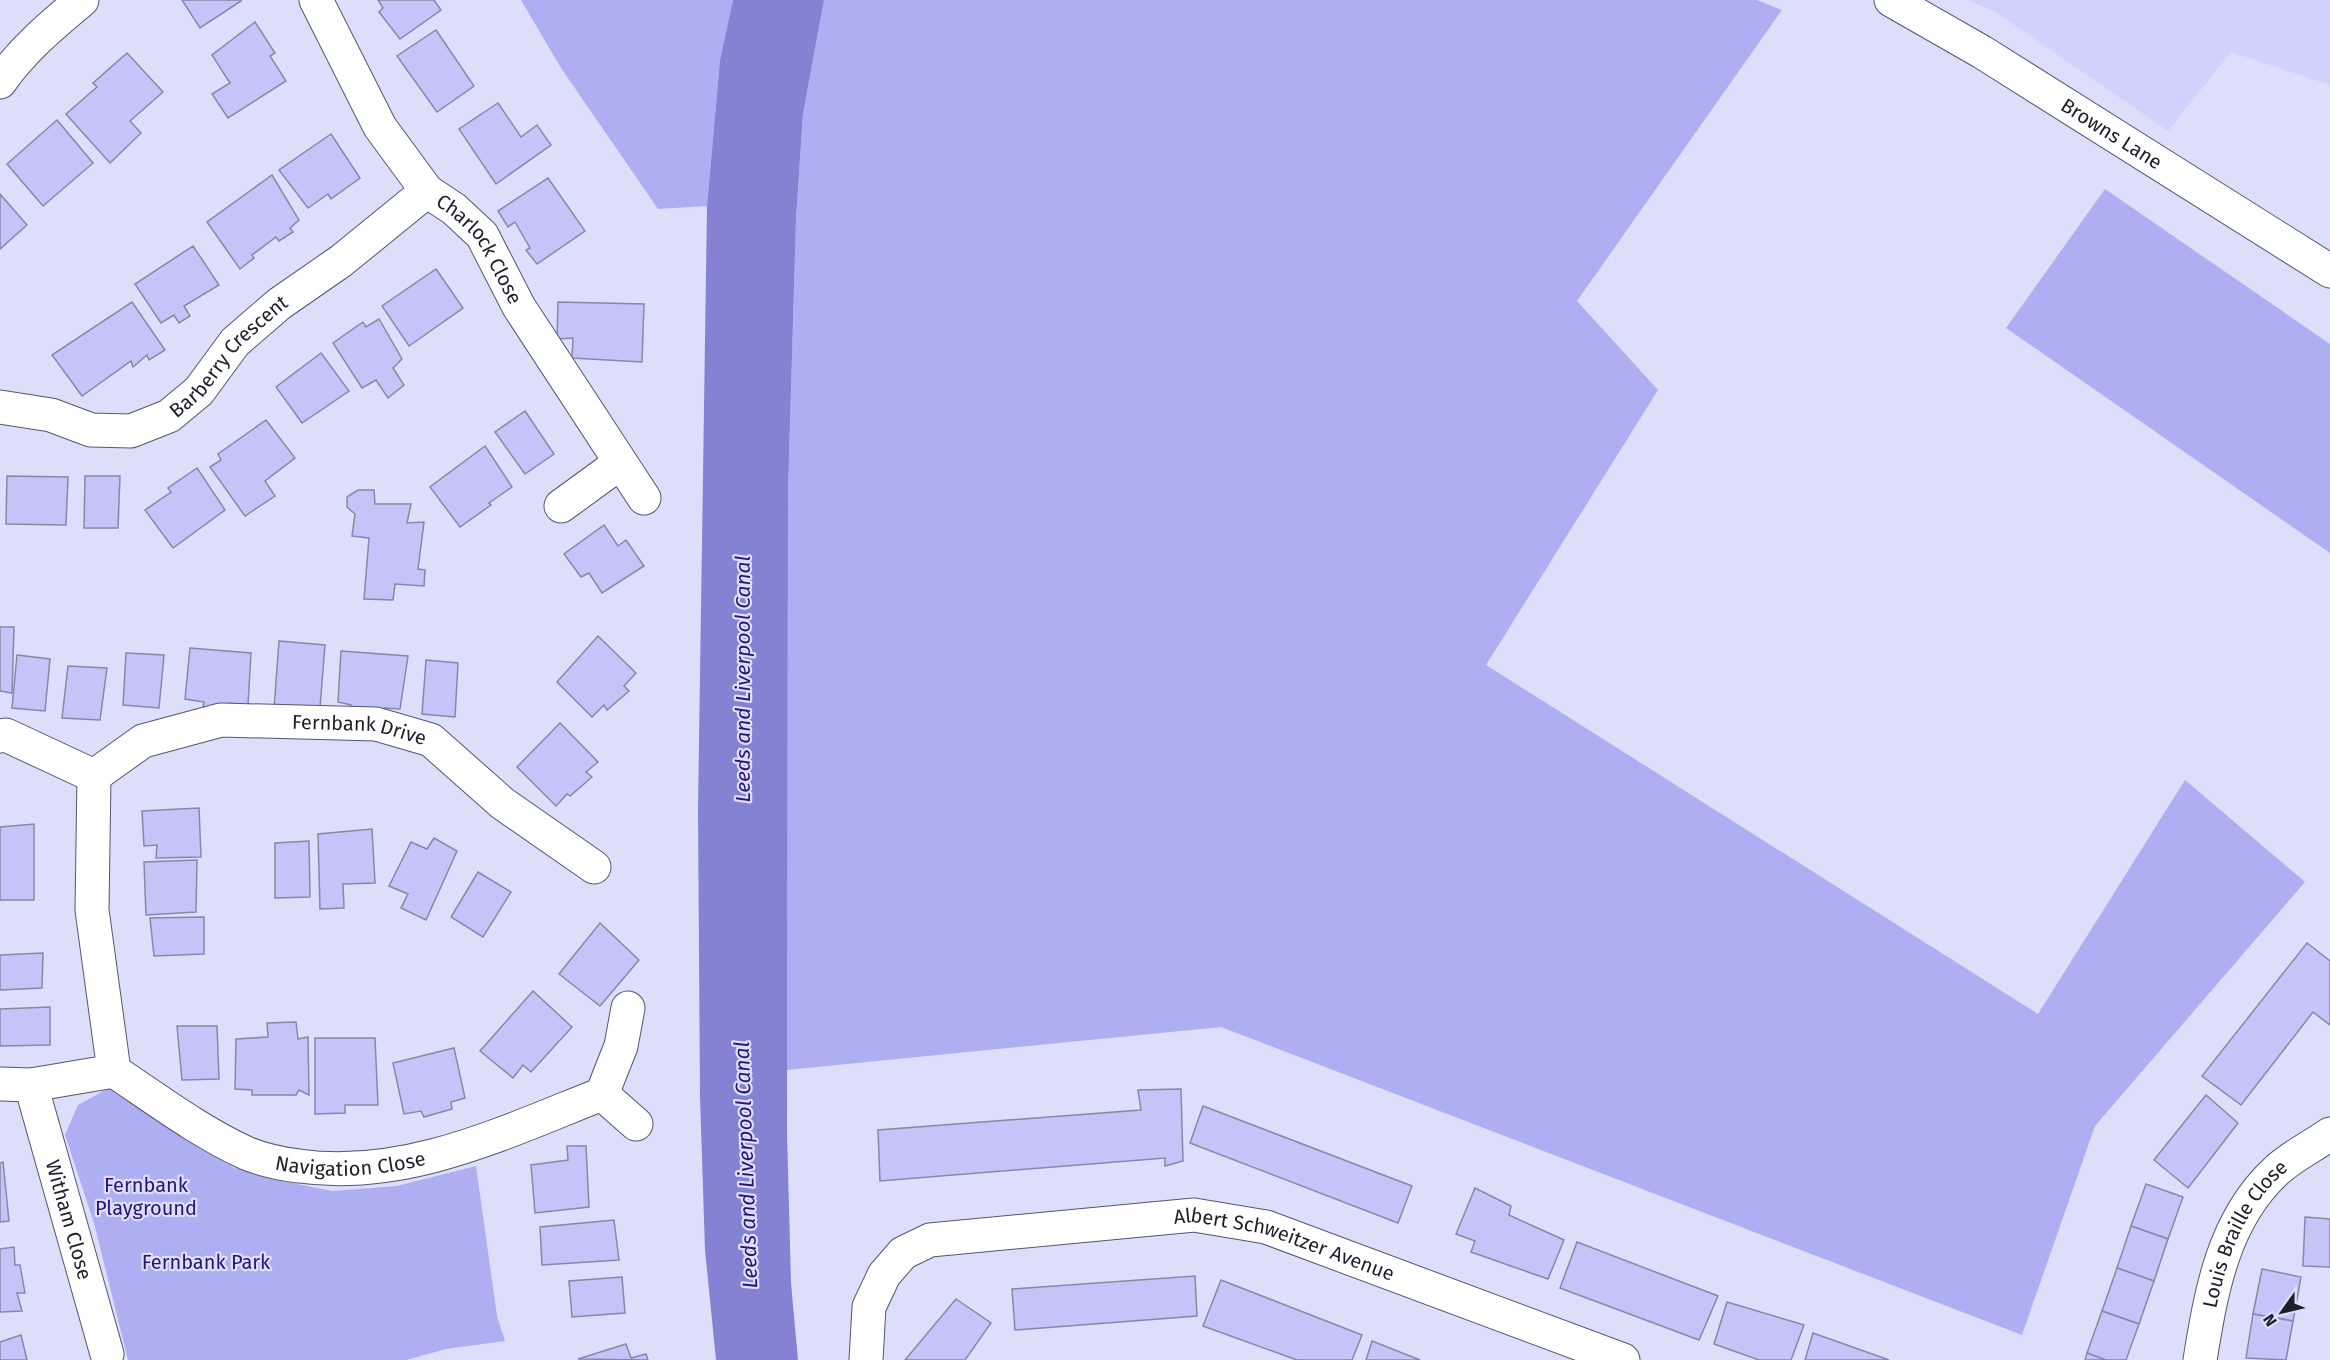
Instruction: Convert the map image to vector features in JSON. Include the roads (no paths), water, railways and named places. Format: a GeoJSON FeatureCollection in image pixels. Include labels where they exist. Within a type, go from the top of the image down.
{"type":"FeatureCollection","features":[{"type":"Feature","properties":{"kind":"street"},"geometry":{"type":"LineString","coordinates":[[4,67],[82,0]]}},
{"type":"Feature","properties":{"kind":"street","name":"Charlock Close"},"geometry":{"type":"LineString","coordinates":[[316,0],[380,127],[428,191],[454,209],[482,235],[519,308],[644,498]]}},
{"type":"Feature","properties":{"kind":"street","name":"Browns Lane"},"geometry":{"type":"LineString","coordinates":[[1891,0],[1982,52],[2330,270]]}},
{"type":"Feature","properties":{"kind":"street","name":"Barberry Crescent"},"geometry":{"type":"LineString","coordinates":[[0,407],[51,415],[91,430],[131,431],[169,416],[199,391],[235,342],[279,304],[341,261],[428,191]]}},
{"type":"Feature","properties":{"kind":"street"},"geometry":{"type":"LineString","coordinates":[[561,506],[620,463]]}},
{"type":"Feature","properties":{"kind":"street","name":"Fernbank Drive"},"geometry":{"type":"LineString","coordinates":[[94,776],[143,741],[221,720],[376,724],[431,740],[502,803],[594,867]]}},
{"type":"Feature","properties":{"kind":"street"},"geometry":{"type":"LineString","coordinates":[[0,736],[6,735],[94,776],[92,910],[114,1071],[16,1084]]}},
{"type":"Feature","properties":{"kind":"street"},"geometry":{"type":"LineString","coordinates":[[628,1008],[621,1046],[602,1094],[636,1124]]}},
{"type":"Feature","properties":{"kind":"street","name":"Navigation Close"},"geometry":{"type":"LineString","coordinates":[[114,1071],[180,1115],[247,1153],[277,1163],[340,1170],[373,1168],[436,1156],[497,1137],[602,1094]]}},
{"type":"Feature","properties":{"kind":"street","name":"Witham Close"},"geometry":{"type":"LineString","coordinates":[[16,1084],[107,1354]]}},
{"type":"Feature","properties":{"kind":"street","name":"Louis Braille Close"},"geometry":{"type":"LineString","coordinates":[[2200,1360],[2210,1302],[2230,1233],[2258,1189],[2278,1169],[2330,1134]]}},
{"type":"Feature","properties":{"kind":"street","name":"Albert Schweitzer Avenue"},"geometry":{"type":"LineString","coordinates":[[866,1360],[869,1307],[884,1275],[903,1253],[930,1240],[1194,1215],[1266,1227],[1623,1360]]}},
{"type":"Feature","properties":{"kind":"water","name":"Leeds and Liverpool Canal"},"geometry":{"type":"Polygon","coordinates":[[[733,0],[824,0],[803,114],[796,219],[788,492],[787,1133],[791,1283],[798,1360],[716,1360],[705,1250],[700,1096],[698,810],[707,206],[720,60],[733,0]]]}},
{"type":"Feature","properties":{"kind":"park label","name":"Fernbank Playground"},"geometry":{"type":"Point","coordinates":[146,1196]}},
{"type":"Feature","properties":{"kind":"park label","name":"Fernbank Park"},"geometry":{"type":"Point","coordinates":[206,1262]}}]}
